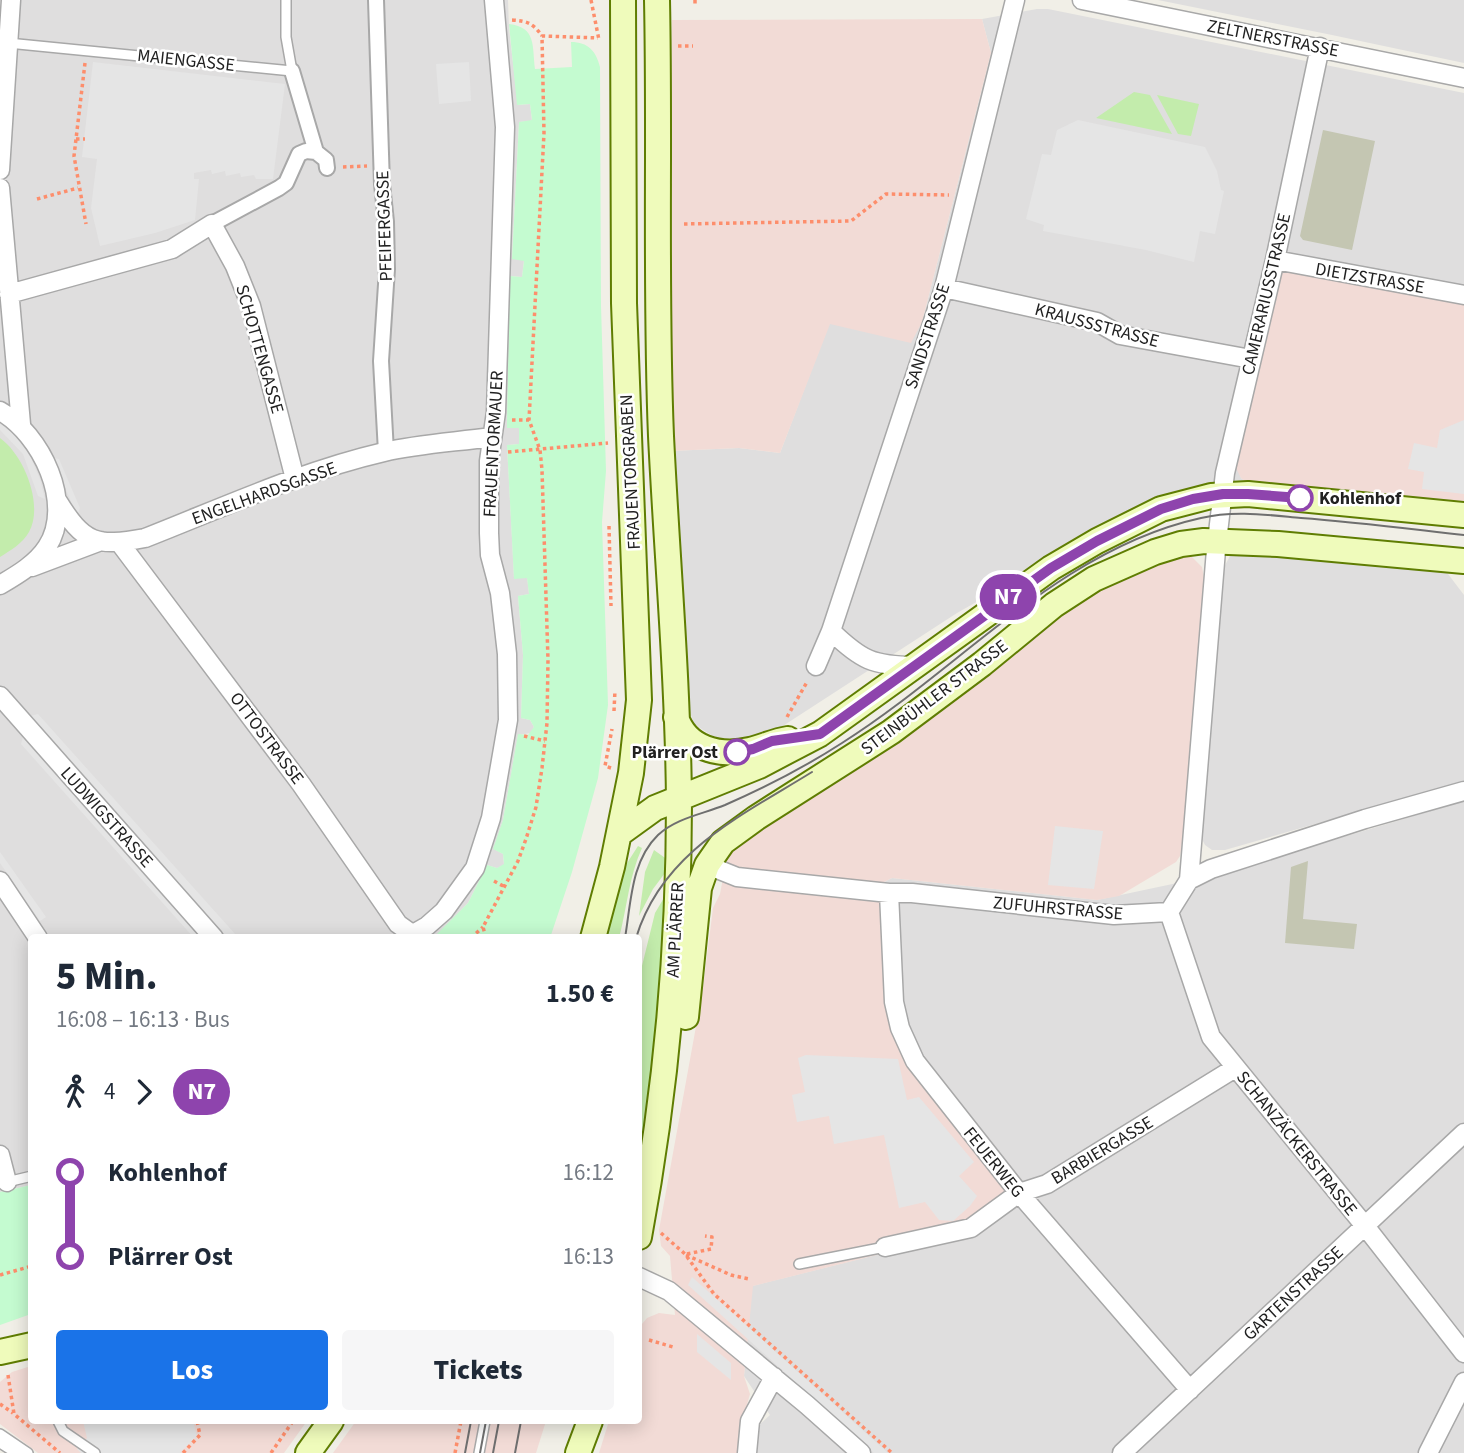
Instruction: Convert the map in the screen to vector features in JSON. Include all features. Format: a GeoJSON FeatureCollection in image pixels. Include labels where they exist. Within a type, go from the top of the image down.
{"type":"FeatureCollection","features":[{"type":"Feature","properties":{"kind":"main road","name":"FRAUENTORGRABEN"},"geometry":{"type":"LineString","coordinates":[[594,934],[631,773],[637,728],[639,680],[624,303],[623,0]]}},
{"type":"Feature","properties":{"kind":"main road","name":"FRAUENTORGRABEN"},"geometry":{"type":"LineString","coordinates":[[657,0],[659,362],[678,761]]}},
{"type":"Feature","properties":{"kind":"main road","name":"STEINBÜHLER STRASSE"},"geometry":{"type":"LineString","coordinates":[[619,834],[647,813],[759,766],[820,734],[1028,583],[1085,548],[1161,509],[1193,499],[1223,494],[1286,497],[1464,515]]}},
{"type":"Feature","properties":{"kind":"main road","name":"STEINBÜHLER STRASSE"},"geometry":{"type":"LineString","coordinates":[[707,865],[732,834],[891,732],[1080,587],[1122,565],[1189,543],[1217,541],[1464,561]]}},
{"type":"Feature","properties":{"kind":"main road","name":"STEINBÜHLER STRASSE"},"geometry":{"type":"LineString","coordinates":[[676,717],[679,728],[689,740],[706,749],[720,752],[746,751],[772,741],[820,734]]}},
{"type":"Feature","properties":{"kind":"main road","name":"AM PLÄRRER"},"geometry":{"type":"LineString","coordinates":[[649,1235],[673,989],[678,761]]}},
{"type":"Feature","properties":{"kind":"main road"},"geometry":{"type":"LineString","coordinates":[[631,773],[647,813],[656,826],[678,847],[707,865]]}},
{"type":"Feature","properties":{"kind":"main road","name":"AM PLÄRRER"},"geometry":{"type":"LineString","coordinates":[[662,1098],[687,1014],[699,888],[707,865]]}},
{"type":"Feature","properties":{"kind":"main road"},"geometry":{"type":"LineString","coordinates":[[4,1363],[28,1348]]}},
{"type":"Feature","properties":{"kind":"main road"},"geometry":{"type":"LineString","coordinates":[[307,1453],[329,1424]]}},
{"type":"Feature","properties":{"kind":"main road"},"geometry":{"type":"LineString","coordinates":[[576,1424],[577,1453]]}},
{"type":"Feature","properties":{"kind":"main road"},"geometry":{"type":"LineString","coordinates":[[577,1453],[589,1424]]}},
{"type":"Feature","properties":{"kind":"street"},"geometry":{"type":"LineString","coordinates":[[0,170],[11,0]]}},
{"type":"Feature","properties":{"kind":"street","name":"PFEIFERGASSE"},"geometry":{"type":"LineString","coordinates":[[376,0],[387,269],[381,361],[387,452]]}},
{"type":"Feature","properties":{"kind":"street","name":"FRAUENTORMAUER"},"geometry":{"type":"LineString","coordinates":[[413,934],[427,926],[452,902],[475,868],[491,818],[508,720],[507,654],[500,593],[490,555],[488,533],[491,437],[496,412],[505,127],[494,0]]}},
{"type":"Feature","properties":{"kind":"street","name":"SANDSTRASSE"},"geometry":{"type":"LineString","coordinates":[[817,666],[831,631],[944,288],[1014,0]]}},
{"type":"Feature","properties":{"kind":"street","name":"ZELTNERSTRASSE"},"geometry":{"type":"LineString","coordinates":[[1082,0],[1464,78]]}},
{"type":"Feature","properties":{"kind":"street","name":"CAMERARIUSSTRASSE"},"geometry":{"type":"LineString","coordinates":[[1217,541],[1234,430],[1275,260],[1320,47]]}},
{"type":"Feature","properties":{"kind":"street"},"geometry":{"type":"LineString","coordinates":[[292,71],[316,152]]}},
{"type":"Feature","properties":{"kind":"street"},"geometry":{"type":"LineString","coordinates":[[9,294],[173,249],[286,183],[299,154],[306,151],[316,152],[324,157],[327,168]]}},
{"type":"Feature","properties":{"kind":"street"},"geometry":{"type":"LineString","coordinates":[[0,196],[21,424]]}},
{"type":"Feature","properties":{"kind":"street","name":"SCHOTTENGASSE"},"geometry":{"type":"LineString","coordinates":[[212,224],[235,266],[251,306],[295,479]]}},
{"type":"Feature","properties":{"kind":"street","name":"DIETZSTRASSE"},"geometry":{"type":"LineString","coordinates":[[1275,260],[1464,295]]}},
{"type":"Feature","properties":{"kind":"street","name":"KRAUSSSTRASSE"},"geometry":{"type":"LineString","coordinates":[[944,288],[1097,322],[1120,335],[1251,359]]}},
{"type":"Feature","properties":{"kind":"street"},"geometry":{"type":"LineString","coordinates":[[0,411],[21,424]]}},
{"type":"Feature","properties":{"kind":"street","name":"ENGELHARDSGASSE"},"geometry":{"type":"LineString","coordinates":[[21,424],[35,442],[57,500],[75,527],[82,535],[101,541],[119,542],[145,538],[295,479],[387,452],[491,437]]}},
{"type":"Feature","properties":{"kind":"street"},"geometry":{"type":"LineString","coordinates":[[0,585],[41,555],[52,537],[57,500]]}},
{"type":"Feature","properties":{"kind":"street"},"geometry":{"type":"LineString","coordinates":[[24,570],[101,541]]}},
{"type":"Feature","properties":{"kind":"street"},"geometry":{"type":"LineString","coordinates":[[1169,912],[1189,880],[1217,541]]}},
{"type":"Feature","properties":{"kind":"street","name":"OTTOSTRASSE"},"geometry":{"type":"LineString","coordinates":[[119,542],[294,774],[407,934]]}},
{"type":"Feature","properties":{"kind":"street"},"geometry":{"type":"LineString","coordinates":[[831,631],[859,656],[880,663],[915,666]]}},
{"type":"Feature","properties":{"kind":"street","name":"LUDWIGSTRASSE"},"geometry":{"type":"LineString","coordinates":[[0,697],[210,934]]}},
{"type":"Feature","properties":{"kind":"street"},"geometry":{"type":"LineString","coordinates":[[1189,880],[1211,869],[1366,819],[1464,791]]}},
{"type":"Feature","properties":{"kind":"street","name":"ZUFUHRSTRASSE"},"geometry":{"type":"LineString","coordinates":[[707,865],[737,877],[889,893],[912,893],[1114,915],[1169,912]]}},
{"type":"Feature","properties":{"kind":"street"},"geometry":{"type":"LineString","coordinates":[[0,881],[35,934]]}},
{"type":"Feature","properties":{"kind":"street","name":"FEUERWEG"},"geometry":{"type":"LineString","coordinates":[[889,893],[894,1002],[915,1061],[1019,1193],[1190,1390]]}},
{"type":"Feature","properties":{"kind":"street","name":"SCHANZÄCKERSTRASSE"},"geometry":{"type":"LineString","coordinates":[[1169,912],[1211,1037],[1464,1353]]}},
{"type":"Feature","properties":{"kind":"street","name":"BARBIERGASSE"},"geometry":{"type":"LineString","coordinates":[[885,1247],[971,1228],[1019,1193],[1047,1184],[1236,1068]]}},
{"type":"Feature","properties":{"kind":"street","name":"GARTENSTRASSE"},"geometry":{"type":"LineString","coordinates":[[1122,1453],[1464,1133]]}},
{"type":"Feature","properties":{"kind":"street"},"geometry":{"type":"LineString","coordinates":[[0,1155],[7,1182]]}},
{"type":"Feature","properties":{"kind":"street"},"geometry":{"type":"LineString","coordinates":[[642,1278],[668,1291],[774,1377],[861,1453]]}},
{"type":"Feature","properties":{"kind":"street"},"geometry":{"type":"LineString","coordinates":[[747,1453],[750,1421],[774,1377]]}},
{"type":"Feature","properties":{"kind":"street"},"geometry":{"type":"LineString","coordinates":[[1428,1453],[1464,1382]]}},
{"type":"Feature","properties":{"kind":"lane"},"geometry":{"type":"LineString","coordinates":[[286,0],[286,37],[292,71]]}},
{"type":"Feature","properties":{"kind":"lane","name":"MAIENGASSE"},"geometry":{"type":"LineString","coordinates":[[8,43],[292,71]]}},
{"type":"Feature","properties":{"kind":"lane"},"geometry":{"type":"LineString","coordinates":[[7,1182],[28,1177]]}},
{"type":"Feature","properties":{"kind":"lane"},"geometry":{"type":"LineString","coordinates":[[799,1264],[885,1247]]}},
{"type":"Feature","properties":{"kind":"lane"},"geometry":{"type":"LineString","coordinates":[[60,1424],[63,1431],[95,1453]]}},
{"type":"Feature","properties":{"kind":"lane"},"geometry":{"type":"LineString","coordinates":[[479,1453],[484,1424]]}},
{"type":"Feature","properties":{"kind":"lane"},"geometry":{"type":"LineString","coordinates":[[0,1434],[28,1453]]}},
{"type":"Feature","properties":{"kind":"lane"},"geometry":{"type":"LineString","coordinates":[[0,1443],[16,1453]]}},
{"type":"Feature","properties":{"kind":"path"},"geometry":{"type":"LineString","coordinates":[[475,934],[483,927],[505,887],[522,850],[536,807],[545,741],[548,660],[546,548],[540,450],[529,420],[544,133],[542,36],[534,25],[526,21],[496,19]]}},
{"type":"Feature","properties":{"kind":"path"},"geometry":{"type":"LineString","coordinates":[[542,36],[598,38]]}},
{"type":"Feature","properties":{"kind":"path"},"geometry":{"type":"LineString","coordinates":[[678,46],[693,46]]}},
{"type":"Feature","properties":{"kind":"path"},"geometry":{"type":"LineString","coordinates":[[86,50],[74,156],[86,224]]}},
{"type":"Feature","properties":{"kind":"path"},"geometry":{"type":"LineString","coordinates":[[76,139],[85,139]]}},
{"type":"Feature","properties":{"kind":"path"},"geometry":{"type":"LineString","coordinates":[[327,168],[382,165]]}},
{"type":"Feature","properties":{"kind":"path"},"geometry":{"type":"LineString","coordinates":[[37,199],[78,188]]}},
{"type":"Feature","properties":{"kind":"path"},"geometry":{"type":"LineString","coordinates":[[684,224],[851,220],[886,194],[967,195]]}},
{"type":"Feature","properties":{"kind":"path"},"geometry":{"type":"LineString","coordinates":[[491,437],[496,446],[507,452],[614,443]]}},
{"type":"Feature","properties":{"kind":"path"},"geometry":{"type":"LineString","coordinates":[[787,717],[817,666]]}},
{"type":"Feature","properties":{"kind":"path"},"geometry":{"type":"LineString","coordinates":[[524,735],[524,738],[545,741]]}},
{"type":"Feature","properties":{"kind":"path"},"geometry":{"type":"LineString","coordinates":[[494,881],[505,887]]}},
{"type":"Feature","properties":{"kind":"path"},"geometry":{"type":"LineString","coordinates":[[483,927],[485,934]]}},
{"type":"Feature","properties":{"kind":"path"},"geometry":{"type":"LineString","coordinates":[[649,1235],[730,1275],[748,1279]]}},
{"type":"Feature","properties":{"kind":"path"},"geometry":{"type":"LineString","coordinates":[[685,1254],[711,1249],[712,1237],[705,1236]]}},
{"type":"Feature","properties":{"kind":"path"},"geometry":{"type":"LineString","coordinates":[[685,1254],[714,1294],[892,1453]]}},
{"type":"Feature","properties":{"kind":"path"},"geometry":{"type":"LineString","coordinates":[[0,1275],[28,1267]]}},
{"type":"Feature","properties":{"kind":"path"},"geometry":{"type":"LineString","coordinates":[[649,1340],[673,1347]]}},
{"type":"Feature","properties":{"kind":"path"},"geometry":{"type":"LineString","coordinates":[[4,1363],[14,1414]]}},
{"type":"Feature","properties":{"kind":"path"},"geometry":{"type":"LineString","coordinates":[[0,1404],[60,1453]]}},
{"type":"Feature","properties":{"kind":"path"},"geometry":{"type":"LineString","coordinates":[[183,1453],[201,1435],[198,1424]]}},
{"type":"Feature","properties":{"kind":"path"},"geometry":{"type":"LineString","coordinates":[[271,1453],[291,1424]]}},
{"type":"Feature","properties":{"kind":"path"},"geometry":{"type":"LineString","coordinates":[[455,1453],[460,1424]]}},
{"type":"Feature","properties":{"kind":"shaded area"},"geometry":{"type":"Polygon","coordinates":[[[0,0],[508,0],[518,105],[530,104],[532,121],[519,122],[512,258],[524,260],[522,277],[511,276],[507,428],[519,427],[519,444],[507,445],[514,578],[527,577],[529,594],[518,596],[523,655],[521,718],[530,720],[534,727],[531,733],[518,735],[503,820],[494,849],[503,854],[504,865],[497,868],[487,865],[468,903],[438,934],[28,934],[28,1186],[0,1192],[0,0]]]}},
{"type":"Feature","properties":{"kind":"shaded area"},"geometry":{"type":"Polygon","coordinates":[[[1158,0],[1464,0],[1464,63],[1332,35],[1158,0]]]}},
{"type":"Feature","properties":{"kind":"shaded area"},"geometry":{"type":"Polygon","coordinates":[[[1048,9],[1464,93],[1464,297],[1283,262],[1236,463],[1241,478],[1246,482],[1122,519],[957,613],[772,733],[743,742],[719,740],[694,723],[689,710],[670,451],[739,448],[780,453],[829,324],[922,322],[991,53],[982,19],[1048,9]]]}},
{"type":"Feature","properties":{"kind":"shaded area"},"geometry":{"type":"Polygon","coordinates":[[[982,19],[991,53],[922,322],[911,343],[830,324],[780,453],[739,448],[670,451],[668,327],[672,20],[982,19]]]}},
{"type":"Feature","properties":{"kind":"shaded area"},"geometry":{"type":"Polygon","coordinates":[[[93,62],[285,84],[273,179],[256,179],[254,175],[241,177],[240,173],[226,176],[225,171],[212,174],[211,170],[194,173],[194,179],[199,179],[195,220],[100,246],[91,208],[97,159],[82,157],[93,62]]]}},
{"type":"Feature","properties":{"kind":"shaded area"},"geometry":{"type":"Polygon","coordinates":[[[469,62],[471,101],[439,104],[436,64],[469,62]]]}},
{"type":"Feature","properties":{"kind":"shaded area"},"geometry":{"type":"Polygon","coordinates":[[[1078,120],[1205,147],[1217,171],[1221,190],[1224,191],[1215,234],[1200,231],[1194,262],[1146,250],[1043,231],[1044,225],[1026,219],[1042,154],[1051,155],[1057,130],[1078,120]]]}},
{"type":"Feature","properties":{"kind":"shaded area"},"geometry":{"type":"Polygon","coordinates":[[[1323,130],[1375,141],[1352,250],[1303,240],[1300,236],[1323,130]]]}},
{"type":"Feature","properties":{"kind":"shaded area"},"geometry":{"type":"Polygon","coordinates":[[[1284,262],[1464,298],[1464,505],[1246,482],[1241,478],[1236,468],[1237,461],[1284,262]]]}},
{"type":"Feature","properties":{"kind":"shaded area"},"geometry":{"type":"Polygon","coordinates":[[[1464,420],[1464,494],[1422,489],[1424,472],[1408,469],[1414,443],[1437,448],[1440,430],[1464,420]]]}},
{"type":"Feature","properties":{"kind":"shaded area"},"geometry":{"type":"Polygon","coordinates":[[[0,422],[14,433],[28,451],[45,499],[38,496],[23,454],[0,430],[0,422]]]}},
{"type":"Feature","properties":{"kind":"shaded area"},"geometry":{"type":"Polygon","coordinates":[[[53,458],[59,459],[80,508],[77,516],[53,458]]]}},
{"type":"Feature","properties":{"kind":"shaded area"},"geometry":{"type":"Polygon","coordinates":[[[1242,552],[1445,570],[1464,595],[1464,781],[1225,850],[1212,850],[1205,845],[1199,833],[1223,569],[1230,556],[1242,552]]]}},
{"type":"Feature","properties":{"kind":"shaded area"},"geometry":{"type":"Polygon","coordinates":[[[1189,554],[1202,567],[1206,589],[1184,831],[1180,856],[1176,862],[1119,896],[1097,900],[892,878],[884,882],[889,1004],[904,1055],[1011,1194],[976,1230],[753,1286],[744,1376],[750,1394],[739,1433],[738,1453],[599,1453],[608,1424],[642,1424],[642,1324],[647,1318],[659,1313],[675,1315],[670,1256],[661,1246],[659,1230],[703,988],[713,908],[720,894],[726,862],[734,847],[1113,576],[1189,554]]]}},
{"type":"Feature","properties":{"kind":"shaded area"},"geometry":{"type":"Polygon","coordinates":[[[38,714],[235,934],[224,934],[30,716],[38,714]]]}},
{"type":"Feature","properties":{"kind":"shaded area"},"geometry":{"type":"Polygon","coordinates":[[[23,737],[198,934],[190,934],[21,744],[23,737]]]}},
{"type":"Feature","properties":{"kind":"shaded area"},"geometry":{"type":"Polygon","coordinates":[[[1464,801],[1464,1453],[752,1453],[757,1427],[770,1415],[744,1376],[752,1286],[976,1230],[904,1055],[889,1004],[884,882],[892,878],[1097,900],[1215,875],[1464,801]]]}},
{"type":"Feature","properties":{"kind":"shaded area"},"geometry":{"type":"Polygon","coordinates":[[[1055,826],[1103,831],[1094,889],[1048,885],[1055,826]]]}},
{"type":"Feature","properties":{"kind":"shaded area"},"geometry":{"type":"Polygon","coordinates":[[[0,852],[46,917],[40,921],[0,863],[0,852]]]}},
{"type":"Feature","properties":{"kind":"shaded area"},"geometry":{"type":"Polygon","coordinates":[[[1308,861],[1303,919],[1357,924],[1354,949],[1285,943],[1291,867],[1308,861]]]}},
{"type":"Feature","properties":{"kind":"shaded area"},"geometry":{"type":"Polygon","coordinates":[[[806,1055],[898,1059],[907,1100],[919,1097],[974,1162],[959,1176],[977,1196],[970,1206],[953,1221],[939,1220],[925,1202],[899,1208],[884,1135],[834,1144],[829,1116],[797,1122],[792,1095],[805,1092],[798,1058],[806,1055]]]}},
{"type":"Feature","properties":{"kind":"shaded area"},"geometry":{"type":"Polygon","coordinates":[[[692,1277],[888,1453],[874,1453],[688,1285],[692,1277]]]}},
{"type":"Feature","properties":{"kind":"shaded area"},"geometry":{"type":"Polygon","coordinates":[[[697,1334],[731,1363],[731,1380],[697,1352],[697,1334]]]}},
{"type":"Feature","properties":{"kind":"shaded area"},"geometry":{"type":"Polygon","coordinates":[[[28,1367],[28,1424],[305,1424],[284,1453],[38,1453],[0,1424],[0,1382],[12,1372],[28,1367]]]}},
{"type":"Feature","properties":{"kind":"shaded area"},"geometry":{"type":"Polygon","coordinates":[[[84,1424],[194,1424],[197,1436],[180,1453],[81,1453],[77,1449],[87,1438],[84,1424]]]}},
{"type":"Feature","properties":{"kind":"shaded area"},"geometry":{"type":"Polygon","coordinates":[[[354,1424],[545,1424],[536,1453],[333,1453],[354,1424]]]}},
{"type":"Feature","properties":{"kind":"green space"},"geometry":{"type":"Polygon","coordinates":[[[509,24],[524,29],[529,34],[535,69],[572,67],[571,42],[590,48],[596,56],[600,67],[601,306],[606,471],[602,522],[608,705],[598,778],[551,934],[437,934],[468,903],[487,865],[497,868],[504,864],[503,854],[493,849],[503,820],[518,734],[528,735],[534,727],[530,720],[521,718],[523,655],[518,596],[529,594],[527,578],[514,579],[507,445],[519,444],[519,428],[507,428],[507,420],[510,276],[522,277],[524,261],[512,259],[519,122],[532,120],[530,104],[517,105],[509,24]]]}},
{"type":"Feature","properties":{"kind":"green space"},"geometry":{"type":"Polygon","coordinates":[[[1134,92],[1150,95],[1172,134],[1096,118],[1134,92]]]}},
{"type":"Feature","properties":{"kind":"green space"},"geometry":{"type":"Polygon","coordinates":[[[1157,95],[1199,104],[1191,136],[1178,134],[1157,95]]]}},
{"type":"Feature","properties":{"kind":"green space"},"geometry":{"type":"Polygon","coordinates":[[[0,438],[24,468],[33,495],[34,508],[29,532],[16,546],[0,557],[0,438]]]}},
{"type":"Feature","properties":{"kind":"green space"},"geometry":{"type":"Polygon","coordinates":[[[638,846],[642,848],[631,881],[620,934],[608,934],[622,871],[638,846]]]}},
{"type":"Feature","properties":{"kind":"green space"},"geometry":{"type":"Polygon","coordinates":[[[654,850],[668,860],[668,869],[653,889],[639,916],[645,872],[654,850]]]}},
{"type":"Feature","properties":{"kind":"green space"},"geometry":{"type":"Polygon","coordinates":[[[668,891],[667,960],[642,1161],[642,966],[655,913],[668,891]]]}},
{"type":"Feature","properties":{"kind":"green space"},"geometry":{"type":"Polygon","coordinates":[[[28,1186],[28,1315],[0,1325],[0,1192],[28,1186]]]}},
{"type":"Feature","properties":{"kind":"tram line"},"geometry":{"type":"LineString","coordinates":[[626,934],[637,870],[649,845],[665,829],[755,791],[828,752],[886,713],[1057,583],[1102,556],[1150,533],[1201,518],[1251,514],[1464,535]]}},
{"type":"Feature","properties":{"kind":"tram line"},"geometry":{"type":"LineString","coordinates":[[638,934],[648,908],[664,882],[684,859],[732,821],[812,772]]}},
{"type":"Feature","properties":{"kind":"tram line"},"geometry":{"type":"LineString","coordinates":[[465,1453],[470,1424]]}},
{"type":"Feature","properties":{"kind":"tram line"},"geometry":{"type":"LineString","coordinates":[[480,1453],[485,1424]]}},
{"type":"Feature","properties":{"kind":"tram line"},"geometry":{"type":"LineString","coordinates":[[493,1453],[498,1424]]}},
{"type":"Feature","properties":{"kind":"tram line"},"geometry":{"type":"LineString","coordinates":[[515,1453],[520,1424]]}},
{"type":"Feature","properties":{"kind":"bus line","name":"N7"},"geometry":{"type":"LineString","coordinates":[[737,752],[772,741],[820,734],[1051,568],[1161,509],[1184,501],[1223,494],[1300,498]]}},
{"type":"Feature","properties":{"kind":"place","name":"Kohlenhof"},"geometry":{"type":"Point","coordinates":[1300,498]}},
{"type":"Feature","properties":{"kind":"place","name":"Plärrer Ost"},"geometry":{"type":"Point","coordinates":[737,752]}}]}
